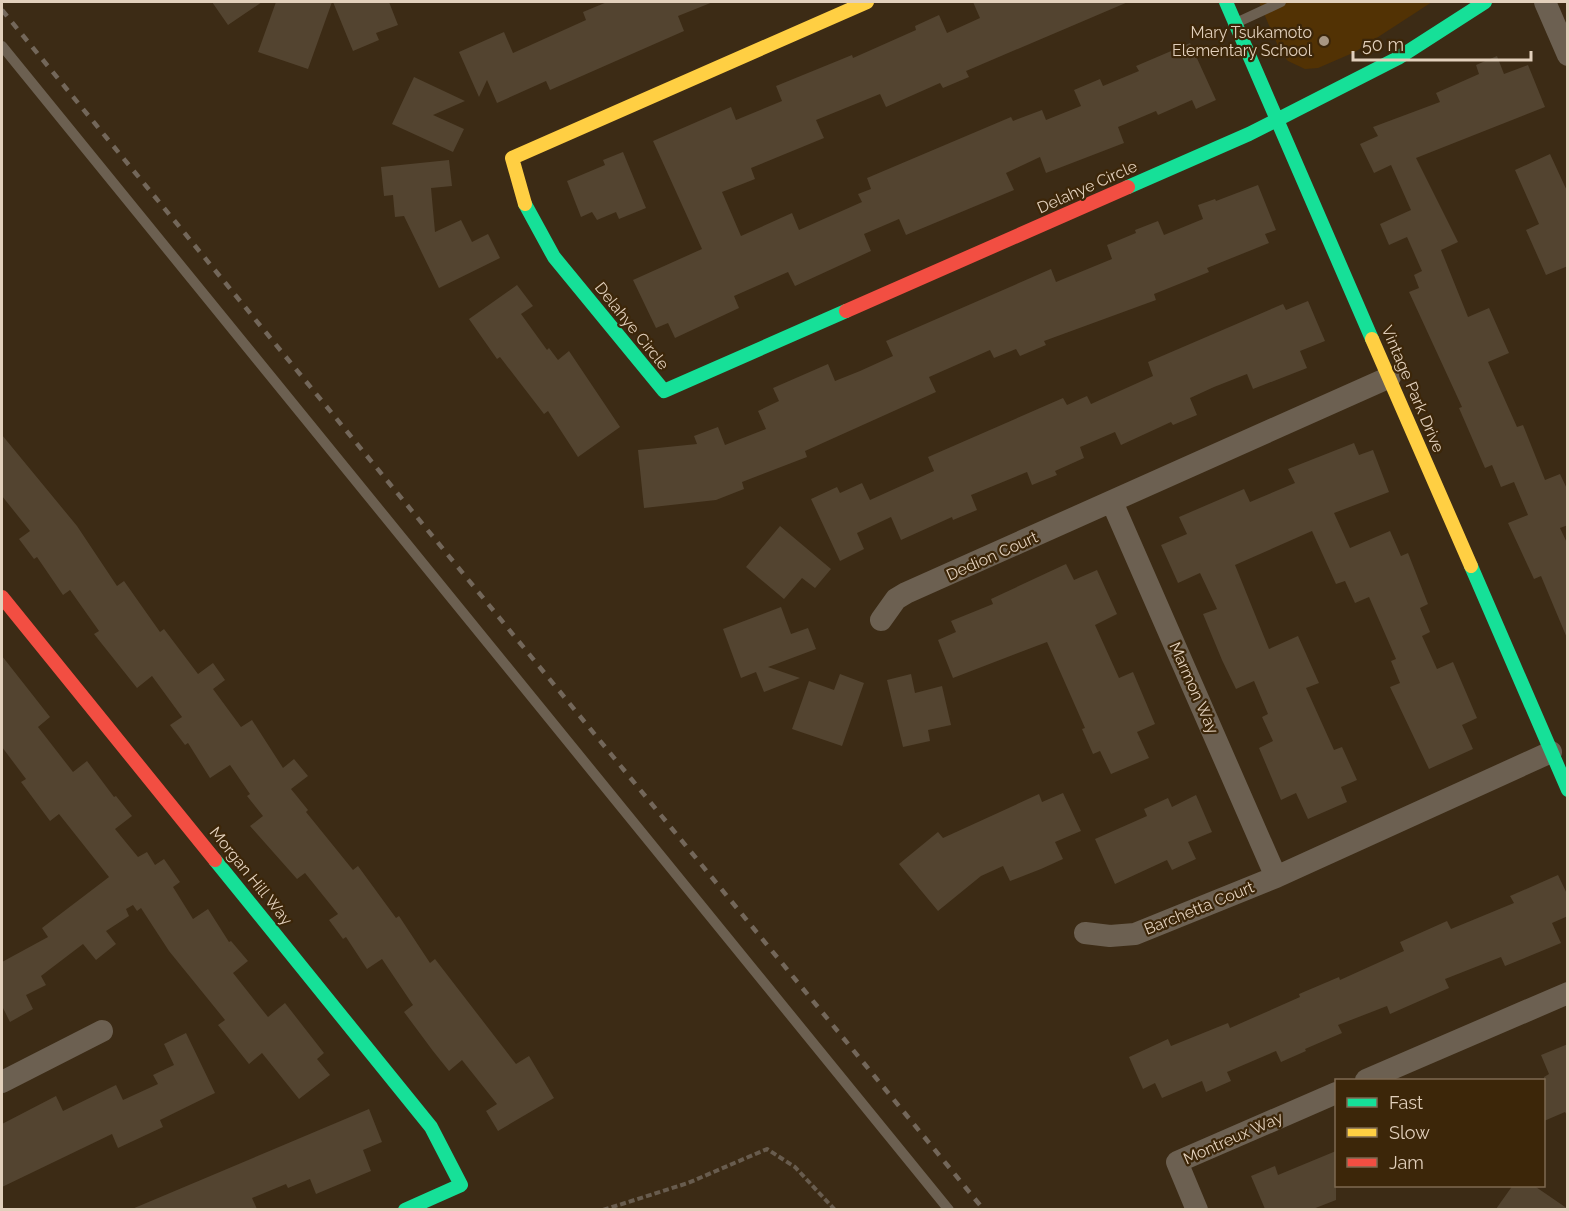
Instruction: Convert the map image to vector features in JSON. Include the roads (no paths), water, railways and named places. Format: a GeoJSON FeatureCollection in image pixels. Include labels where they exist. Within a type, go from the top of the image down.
{"type":"FeatureCollection","features":[{"type":"Feature","properties":{"kind":"street","name":"Delahye Circle"},"geometry":{"type":"LineString","coordinates":[[867,2],[512,158],[527,210],[554,257],[664,391],[1249,134],[1278,117]]}},
{"type":"Feature","properties":{"kind":"street","name":"Vintage Park Drive"},"geometry":{"type":"LineString","coordinates":[[1226,2],[1278,117],[1568,790]]}},
{"type":"Feature","properties":{"kind":"street"},"geometry":{"type":"LineString","coordinates":[[1278,117],[1398,58],[1485,2]]}},
{"type":"Feature","properties":{"kind":"street"},"geometry":{"type":"LineString","coordinates":[[1545,2],[1568,55]]}},
{"type":"Feature","properties":{"kind":"street"},"geometry":{"type":"LineString","coordinates":[[1112,502],[1390,376]]}},
{"type":"Feature","properties":{"kind":"street","name":"Dedion Court"},"geometry":{"type":"LineString","coordinates":[[881,620],[896,599],[906,593],[1112,502]]}},
{"type":"Feature","properties":{"kind":"street","name":"Marmon Way"},"geometry":{"type":"LineString","coordinates":[[1112,502],[1276,876]]}},
{"type":"Feature","properties":{"kind":"street","name":"Morgan Hill Way"},"geometry":{"type":"LineString","coordinates":[[2,597],[417,1106],[431,1127],[461,1185],[405,1209]]}},
{"type":"Feature","properties":{"kind":"street"},"geometry":{"type":"LineString","coordinates":[[1276,876],[1551,752]]}},
{"type":"Feature","properties":{"kind":"street","name":"Barchetta Court"},"geometry":{"type":"LineString","coordinates":[[1085,933],[1110,936],[1135,934],[1276,876]]}},
{"type":"Feature","properties":{"kind":"street"},"geometry":{"type":"LineString","coordinates":[[1368,1079],[1568,993]]}},
{"type":"Feature","properties":{"kind":"street"},"geometry":{"type":"LineString","coordinates":[[2,1082],[102,1031]]}},
{"type":"Feature","properties":{"kind":"street","name":"Montreux Way"},"geometry":{"type":"LineString","coordinates":[[1197,1209],[1177,1162],[1335,1093]]}},
{"type":"Feature","properties":{"kind":"lane"},"geometry":{"type":"LineString","coordinates":[[1235,23],[1281,2]]}},
{"type":"Feature","properties":{"kind":"lane"},"geometry":{"type":"LineString","coordinates":[[2,46],[950,1209]]}},
{"type":"Feature","properties":{"kind":"railway"},"geometry":{"type":"LineString","coordinates":[[2,10],[984,1210]]}},
{"type":"Feature","properties":{"kind":"place","name":"Mary Tsukamoto Elementary School"},"geometry":{"type":"Point","coordinates":[1324,41]}}]}
